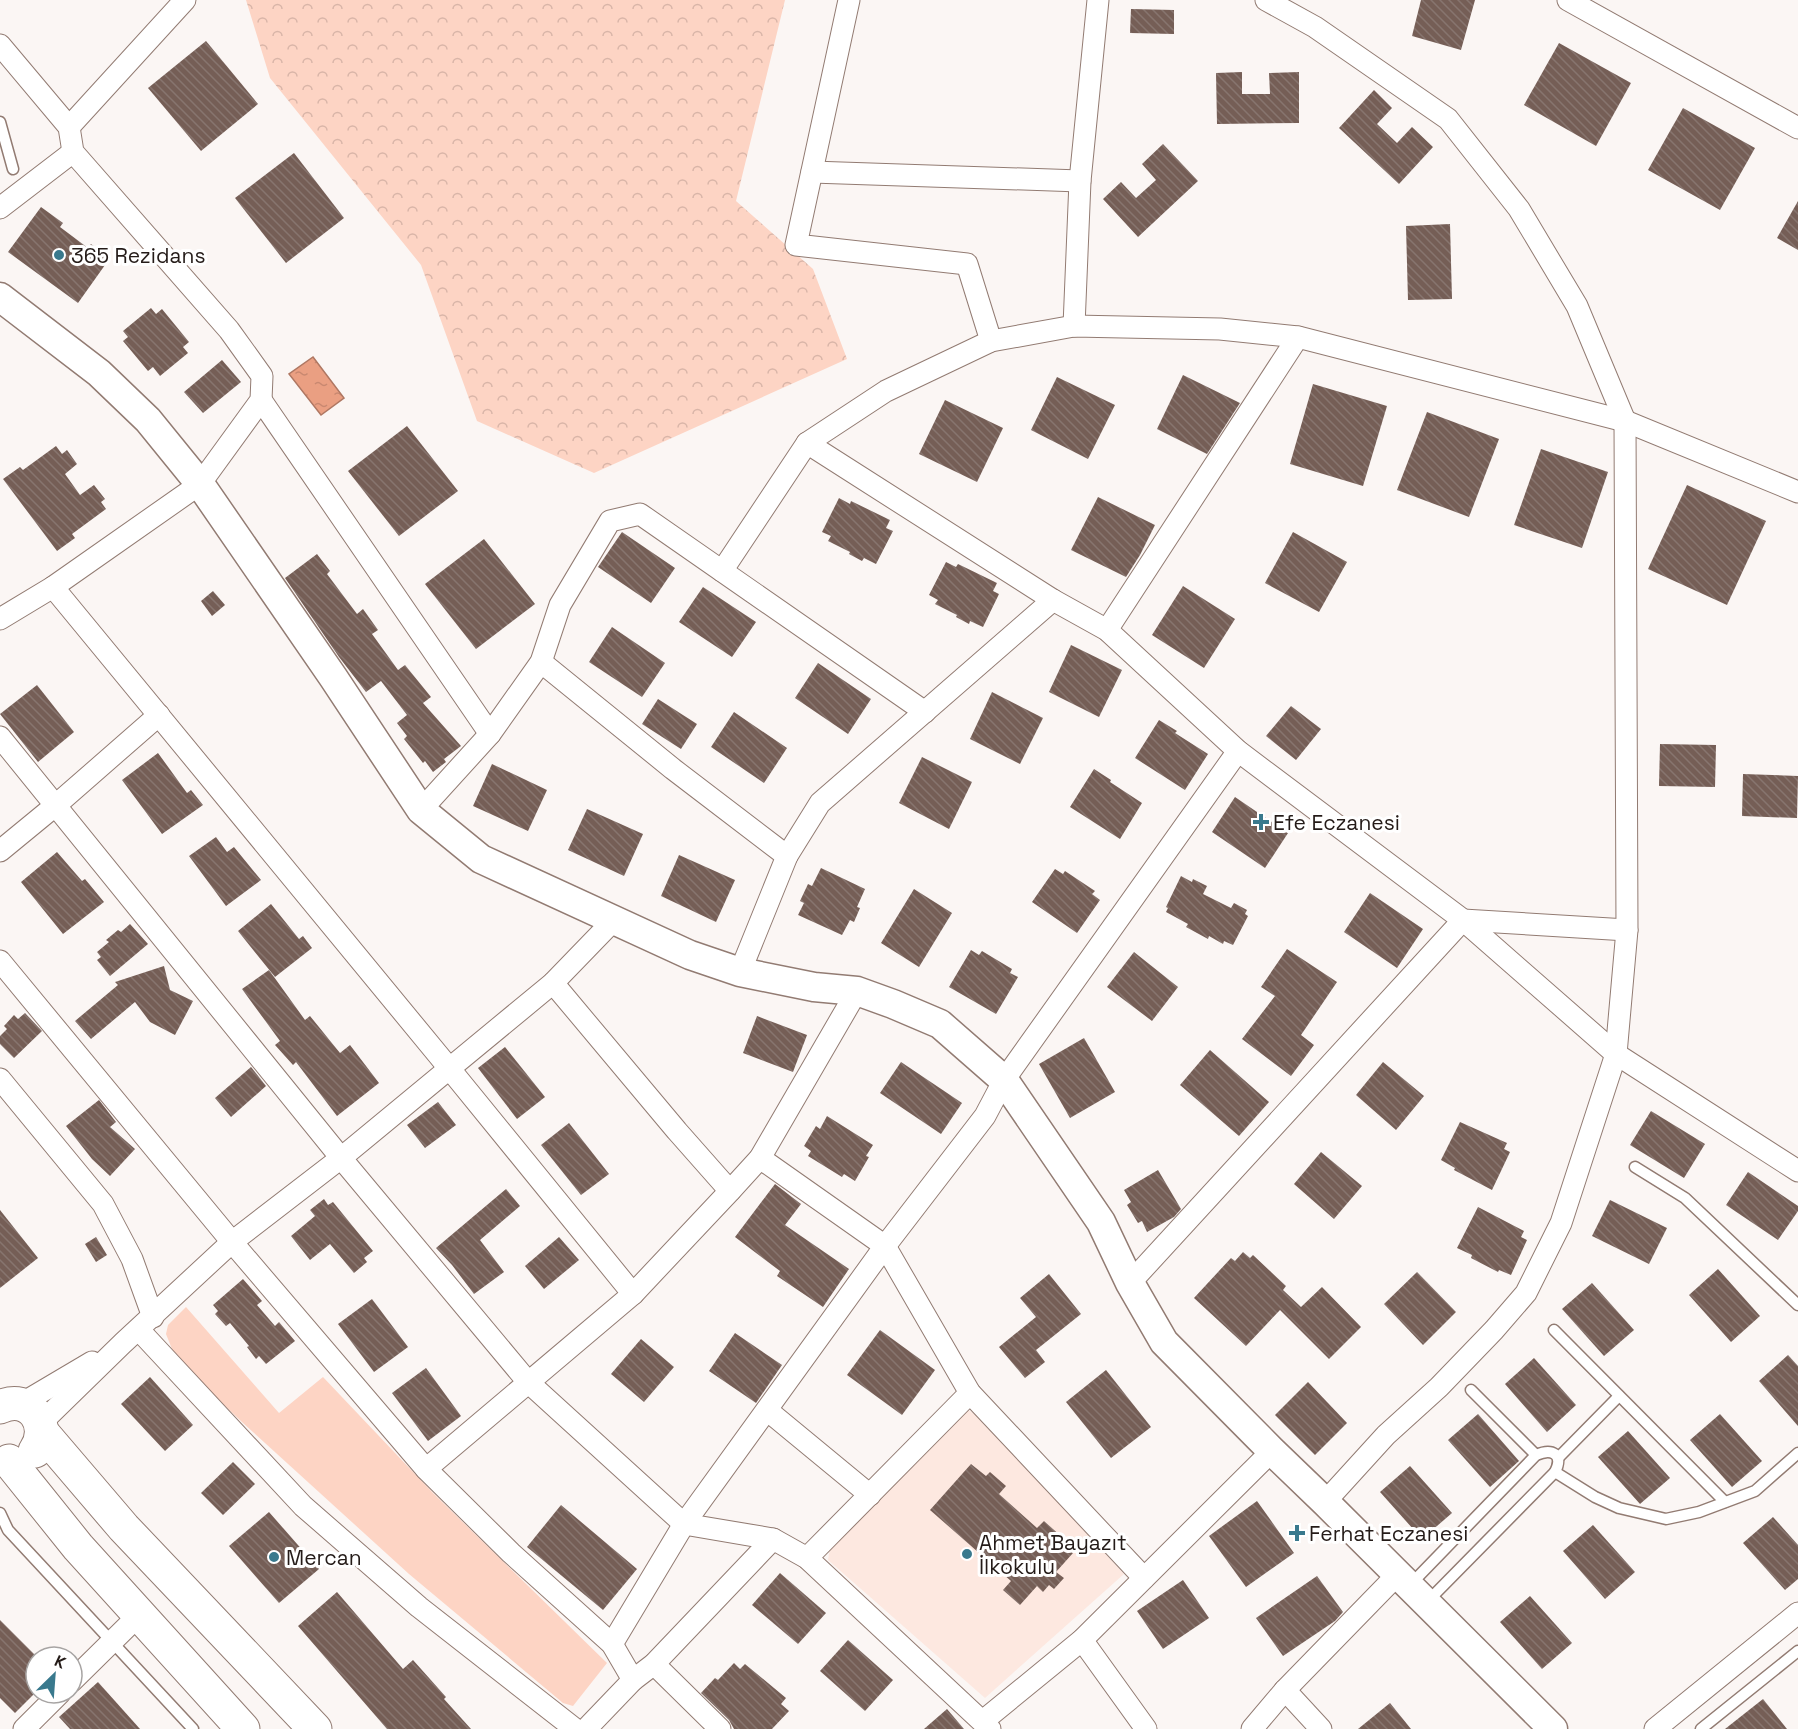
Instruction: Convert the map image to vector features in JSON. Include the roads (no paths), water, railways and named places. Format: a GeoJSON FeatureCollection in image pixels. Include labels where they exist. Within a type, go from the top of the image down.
{"type":"FeatureCollection","features":[{"type":"Feature","properties":{"kind":"main road"},"geometry":{"type":"LineString","coordinates":[[4,1461],[19,1461],[28,1457],[41,1442],[19,1409]]}},
{"type":"Feature","properties":{"kind":"main road"},"geometry":{"type":"LineString","coordinates":[[19,1409],[124,1528],[315,1729]]}},
{"type":"Feature","properties":{"kind":"main road"},"geometry":{"type":"LineString","coordinates":[[4,1461],[78,1547],[243,1729]]}},
{"type":"Feature","properties":{"kind":"street"},"geometry":{"type":"LineString","coordinates":[[69,127],[185,0]]}},
{"type":"Feature","properties":{"kind":"street"},"geometry":{"type":"LineString","coordinates":[[849,0],[796,244],[967,264],[991,341]]}},
{"type":"Feature","properties":{"kind":"street"},"geometry":{"type":"LineString","coordinates":[[1074,326],[1080,181],[1098,0]]}},
{"type":"Feature","properties":{"kind":"street"},"geometry":{"type":"LineString","coordinates":[[1266,0],[1288,6],[1448,119],[1519,209],[1577,306],[1625,421],[1628,930],[1616,1054],[1561,1223],[1526,1293],[1494,1330],[1439,1387],[1386,1435],[1325,1502]]}},
{"type":"Feature","properties":{"kind":"street"},"geometry":{"type":"LineString","coordinates":[[1568,0],[1798,128]]}},
{"type":"Feature","properties":{"kind":"street"},"geometry":{"type":"LineString","coordinates":[[0,45],[69,127],[73,153],[229,330],[262,376],[261,400],[200,483],[53,587],[0,619]]}},
{"type":"Feature","properties":{"kind":"street"},"geometry":{"type":"LineString","coordinates":[[0,208],[73,153]]}},
{"type":"Feature","properties":{"kind":"street"},"geometry":{"type":"LineString","coordinates":[[812,171],[1080,181]]}},
{"type":"Feature","properties":{"kind":"street"},"geometry":{"type":"LineString","coordinates":[[0,297],[99,373],[148,420],[200,483],[421,810],[481,859],[690,955],[740,972],[814,987],[857,991],[893,1004],[940,1024],[1004,1080],[1101,1222],[1130,1283],[1164,1342],[1553,1729]]}},
{"type":"Feature","properties":{"kind":"street"},"geometry":{"type":"LineString","coordinates":[[722,571],[807,443],[886,391],[991,341],[1074,326],[1220,329],[1298,337],[1625,421],[1798,492]]}},
{"type":"Feature","properties":{"kind":"street"},"geometry":{"type":"LineString","coordinates":[[1107,630],[1298,337]]}},
{"type":"Feature","properties":{"kind":"street"},"geometry":{"type":"LineString","coordinates":[[261,400],[489,734]]}},
{"type":"Feature","properties":{"kind":"street"},"geometry":{"type":"LineString","coordinates":[[807,443],[1053,600],[1107,630],[1238,752],[1463,920],[1616,1054],[1798,1171]]}},
{"type":"Feature","properties":{"kind":"street"},"geometry":{"type":"LineString","coordinates":[[421,810],[489,734],[541,662],[561,605],[610,521],[640,514],[925,712]]}},
{"type":"Feature","properties":{"kind":"street"},"geometry":{"type":"LineString","coordinates":[[53,587],[633,1294]]}},
{"type":"Feature","properties":{"kind":"street"},"geometry":{"type":"LineString","coordinates":[[740,972],[787,856],[820,803],[1053,600]]}},
{"type":"Feature","properties":{"kind":"street"},"geometry":{"type":"LineString","coordinates":[[541,662],[673,769],[787,856]]}},
{"type":"Feature","properties":{"kind":"street"},"geometry":{"type":"LineString","coordinates":[[0,850],[57,805],[159,715]]}},
{"type":"Feature","properties":{"kind":"street"},"geometry":{"type":"LineString","coordinates":[[0,737],[341,1158],[528,1382],[684,1524],[773,1539],[807,1558],[987,1725],[1082,1640],[1272,1451]]}},
{"type":"Feature","properties":{"kind":"street"},"geometry":{"type":"LineString","coordinates":[[612,1644],[684,1524],[885,1246],[984,1116],[1004,1080],[1238,752]]}},
{"type":"Feature","properties":{"kind":"street"},"geometry":{"type":"LineString","coordinates":[[1463,920],[1628,930]]}},
{"type":"Feature","properties":{"kind":"street"},"geometry":{"type":"LineString","coordinates":[[1130,1283],[1463,920]]}},
{"type":"Feature","properties":{"kind":"street"},"geometry":{"type":"LineString","coordinates":[[19,1409],[138,1330],[232,1242],[341,1158],[554,983],[613,921]]}},
{"type":"Feature","properties":{"kind":"street"},"geometry":{"type":"LineString","coordinates":[[0,961],[232,1242],[426,1469],[511,1553],[612,1644],[633,1680]]}},
{"type":"Feature","properties":{"kind":"street"},"geometry":{"type":"LineString","coordinates":[[554,983],[730,1191]]}},
{"type":"Feature","properties":{"kind":"street"},"geometry":{"type":"LineString","coordinates":[[426,1469],[633,1294],[730,1191],[759,1158],[857,991]]}},
{"type":"Feature","properties":{"kind":"street"},"geometry":{"type":"LineString","coordinates":[[0,1079],[104,1204],[132,1259],[138,1330],[303,1506],[419,1607],[561,1725]]}},
{"type":"Feature","properties":{"kind":"street"},"geometry":{"type":"LineString","coordinates":[[759,1158],[885,1246],[970,1393],[1144,1578]]}},
{"type":"Feature","properties":{"kind":"street"},"geometry":{"type":"LineString","coordinates":[[807,1558],[970,1393]]}},
{"type":"Feature","properties":{"kind":"street"},"geometry":{"type":"LineString","coordinates":[[767,1410],[870,1495]]}},
{"type":"Feature","properties":{"kind":"street"},"geometry":{"type":"LineString","coordinates":[[586,1729],[633,1680],[654,1664],[773,1539]]}},
{"type":"Feature","properties":{"kind":"street"},"geometry":{"type":"LineString","coordinates":[[1252,1729],[1285,1689],[1411,1587]]}},
{"type":"Feature","properties":{"kind":"street"},"geometry":{"type":"LineString","coordinates":[[1655,1729],[1798,1612]]}},
{"type":"Feature","properties":{"kind":"street"},"geometry":{"type":"LineString","coordinates":[[84,1670],[139,1615]]}},
{"type":"Feature","properties":{"kind":"street"},"geometry":{"type":"LineString","coordinates":[[1082,1640],[1146,1729]]}},
{"type":"Feature","properties":{"kind":"street"},"geometry":{"type":"LineString","coordinates":[[654,1664],[720,1729]]}},
{"type":"Feature","properties":{"kind":"street"},"geometry":{"type":"LineString","coordinates":[[1285,1689],[1321,1729]]}},
{"type":"Feature","properties":{"kind":"street"},"geometry":{"type":"LineString","coordinates":[[24,1729],[48,1705]]}},
{"type":"Feature","properties":{"kind":"lane"},"geometry":{"type":"LineString","coordinates":[[0,122],[13,169]]}},
{"type":"Feature","properties":{"kind":"lane"},"geometry":{"type":"LineString","coordinates":[[1635,1167],[1685,1198],[1798,1305]]}},
{"type":"Feature","properties":{"kind":"lane"},"geometry":{"type":"LineString","coordinates":[[1554,1330],[1725,1502]]}},
{"type":"Feature","properties":{"kind":"lane"},"geometry":{"type":"LineString","coordinates":[[1471,1390],[1536,1455]]}},
{"type":"Feature","properties":{"kind":"lane"},"geometry":{"type":"LineString","coordinates":[[1558,1458],[1619,1395]]}},
{"type":"Feature","properties":{"kind":"lane"},"geometry":{"type":"LineString","coordinates":[[1545,1451],[1552,1452],[1558,1458],[1556,1472],[1411,1587],[1536,1455],[1545,1451]]}},
{"type":"Feature","properties":{"kind":"lane"},"geometry":{"type":"LineString","coordinates":[[1556,1472],[1595,1497],[1619,1508],[1666,1519],[1699,1512],[1755,1491],[1798,1453]]}},
{"type":"Feature","properties":{"kind":"lane"},"geometry":{"type":"LineString","coordinates":[[0,1513],[8,1530],[193,1729]]}},
{"type":"Feature","properties":{"kind":"lane"},"geometry":{"type":"LineString","coordinates":[[1701,1729],[1798,1651]]}},
{"type":"Feature","properties":{"kind":"water"},"geometry":{"type":"Polygon","coordinates":[[[313,357],[344,398],[321,415],[289,374],[313,357]]]}},
{"type":"Feature","properties":{"kind":"place","name":"365 Rezidans"},"geometry":{"type":"Point","coordinates":[59,255]}},
{"type":"Feature","properties":{"kind":"place","name":"Efe Eczanesi"},"geometry":{"type":"Point","coordinates":[1261,822]}},
{"type":"Feature","properties":{"kind":"place","name":"Ferhat Eczanesi"},"geometry":{"type":"Point","coordinates":[1297,1533]}},
{"type":"Feature","properties":{"kind":"place","name":"Ahmet Bayazıt İlkokulu"},"geometry":{"type":"Point","coordinates":[967,1554]}},
{"type":"Feature","properties":{"kind":"place","name":"Mercan"},"geometry":{"type":"Point","coordinates":[274,1557]}}]}
